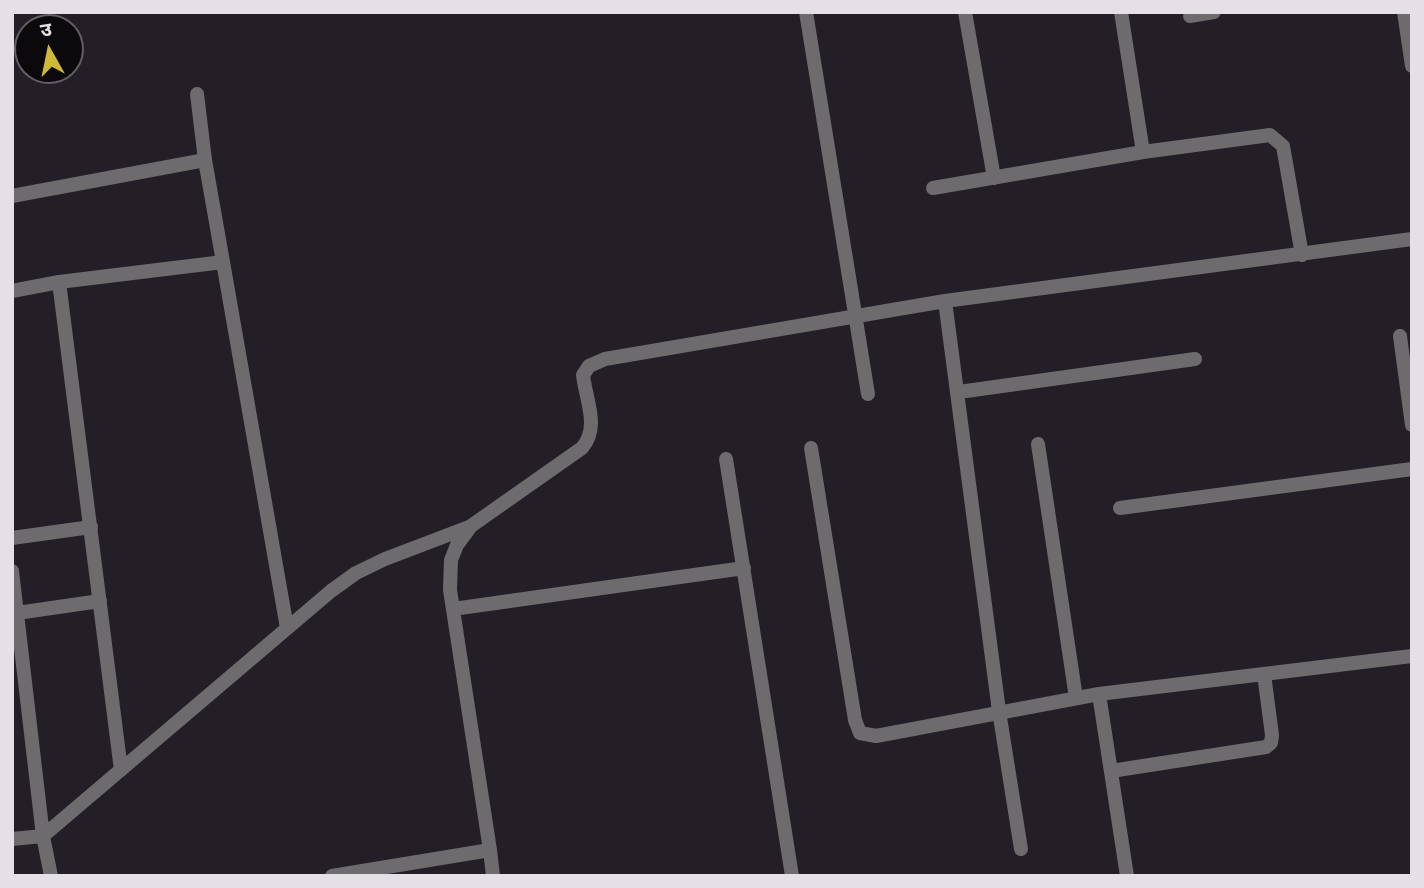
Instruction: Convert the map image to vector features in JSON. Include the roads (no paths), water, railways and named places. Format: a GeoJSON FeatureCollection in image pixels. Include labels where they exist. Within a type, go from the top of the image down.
{"type":"FeatureCollection","features":[{"type":"Feature","properties":{"kind":"street"},"geometry":{"type":"LineString","coordinates":[[806,12],[867,394]]}},
{"type":"Feature","properties":{"kind":"street"},"geometry":{"type":"LineString","coordinates":[[965,12],[994,178]]}},
{"type":"Feature","properties":{"kind":"street"},"geometry":{"type":"LineString","coordinates":[[1121,12],[1143,152]]}},
{"type":"Feature","properties":{"kind":"street"},"geometry":{"type":"LineString","coordinates":[[1189,16],[1214,12]]}},
{"type":"Feature","properties":{"kind":"street"},"geometry":{"type":"LineString","coordinates":[[1404,12],[1412,66]]}},
{"type":"Feature","properties":{"kind":"street"},"geometry":{"type":"LineString","coordinates":[[197,94],[205,159],[287,628]]}},
{"type":"Feature","properties":{"kind":"street"},"geometry":{"type":"LineString","coordinates":[[933,188],[1143,152],[1270,135],[1283,146],[1302,255]]}},
{"type":"Feature","properties":{"kind":"street"},"geometry":{"type":"LineString","coordinates":[[12,196],[205,159]]}},
{"type":"Feature","properties":{"kind":"street"},"geometry":{"type":"LineString","coordinates":[[12,839],[43,836],[287,628],[356,573],[471,526],[582,449],[591,438],[591,421],[583,375],[589,366],[605,359],[945,301],[1412,239]]}},
{"type":"Feature","properties":{"kind":"street"},"geometry":{"type":"LineString","coordinates":[[12,291],[59,282],[223,261]]}},
{"type":"Feature","properties":{"kind":"street"},"geometry":{"type":"LineString","coordinates":[[59,282],[121,770]]}},
{"type":"Feature","properties":{"kind":"street"},"geometry":{"type":"LineString","coordinates":[[945,301],[999,711],[1021,849]]}},
{"type":"Feature","properties":{"kind":"street"},"geometry":{"type":"LineString","coordinates":[[1400,335],[1412,425]]}},
{"type":"Feature","properties":{"kind":"street"},"geometry":{"type":"LineString","coordinates":[[959,392],[1195,359]]}},
{"type":"Feature","properties":{"kind":"street"},"geometry":{"type":"LineString","coordinates":[[1038,444],[1076,698]]}},
{"type":"Feature","properties":{"kind":"street"},"geometry":{"type":"LineString","coordinates":[[811,448],[855,720],[860,733],[876,736],[1099,694],[1412,656]]}},
{"type":"Feature","properties":{"kind":"street"},"geometry":{"type":"LineString","coordinates":[[726,459],[792,876]]}},
{"type":"Feature","properties":{"kind":"street"},"geometry":{"type":"LineString","coordinates":[[1120,508],[1412,469]]}},
{"type":"Feature","properties":{"kind":"street"},"geometry":{"type":"LineString","coordinates":[[471,526],[457,545],[451,561],[450,590],[493,876]]}},
{"type":"Feature","properties":{"kind":"street"},"geometry":{"type":"LineString","coordinates":[[12,538],[91,527]]}},
{"type":"Feature","properties":{"kind":"street"},"geometry":{"type":"LineString","coordinates":[[453,609],[744,568]]}},
{"type":"Feature","properties":{"kind":"street"},"geometry":{"type":"LineString","coordinates":[[12,571],[43,836],[51,876]]}},
{"type":"Feature","properties":{"kind":"street"},"geometry":{"type":"LineString","coordinates":[[17,613],[100,601]]}},
{"type":"Feature","properties":{"kind":"street"},"geometry":{"type":"LineString","coordinates":[[1111,771],[1266,747],[1271,743],[1272,735],[1264,674]]}},
{"type":"Feature","properties":{"kind":"street"},"geometry":{"type":"LineString","coordinates":[[1099,694],[1126,876]]}},
{"type":"Feature","properties":{"kind":"street"},"geometry":{"type":"LineString","coordinates":[[332,876],[490,850]]}}]}
